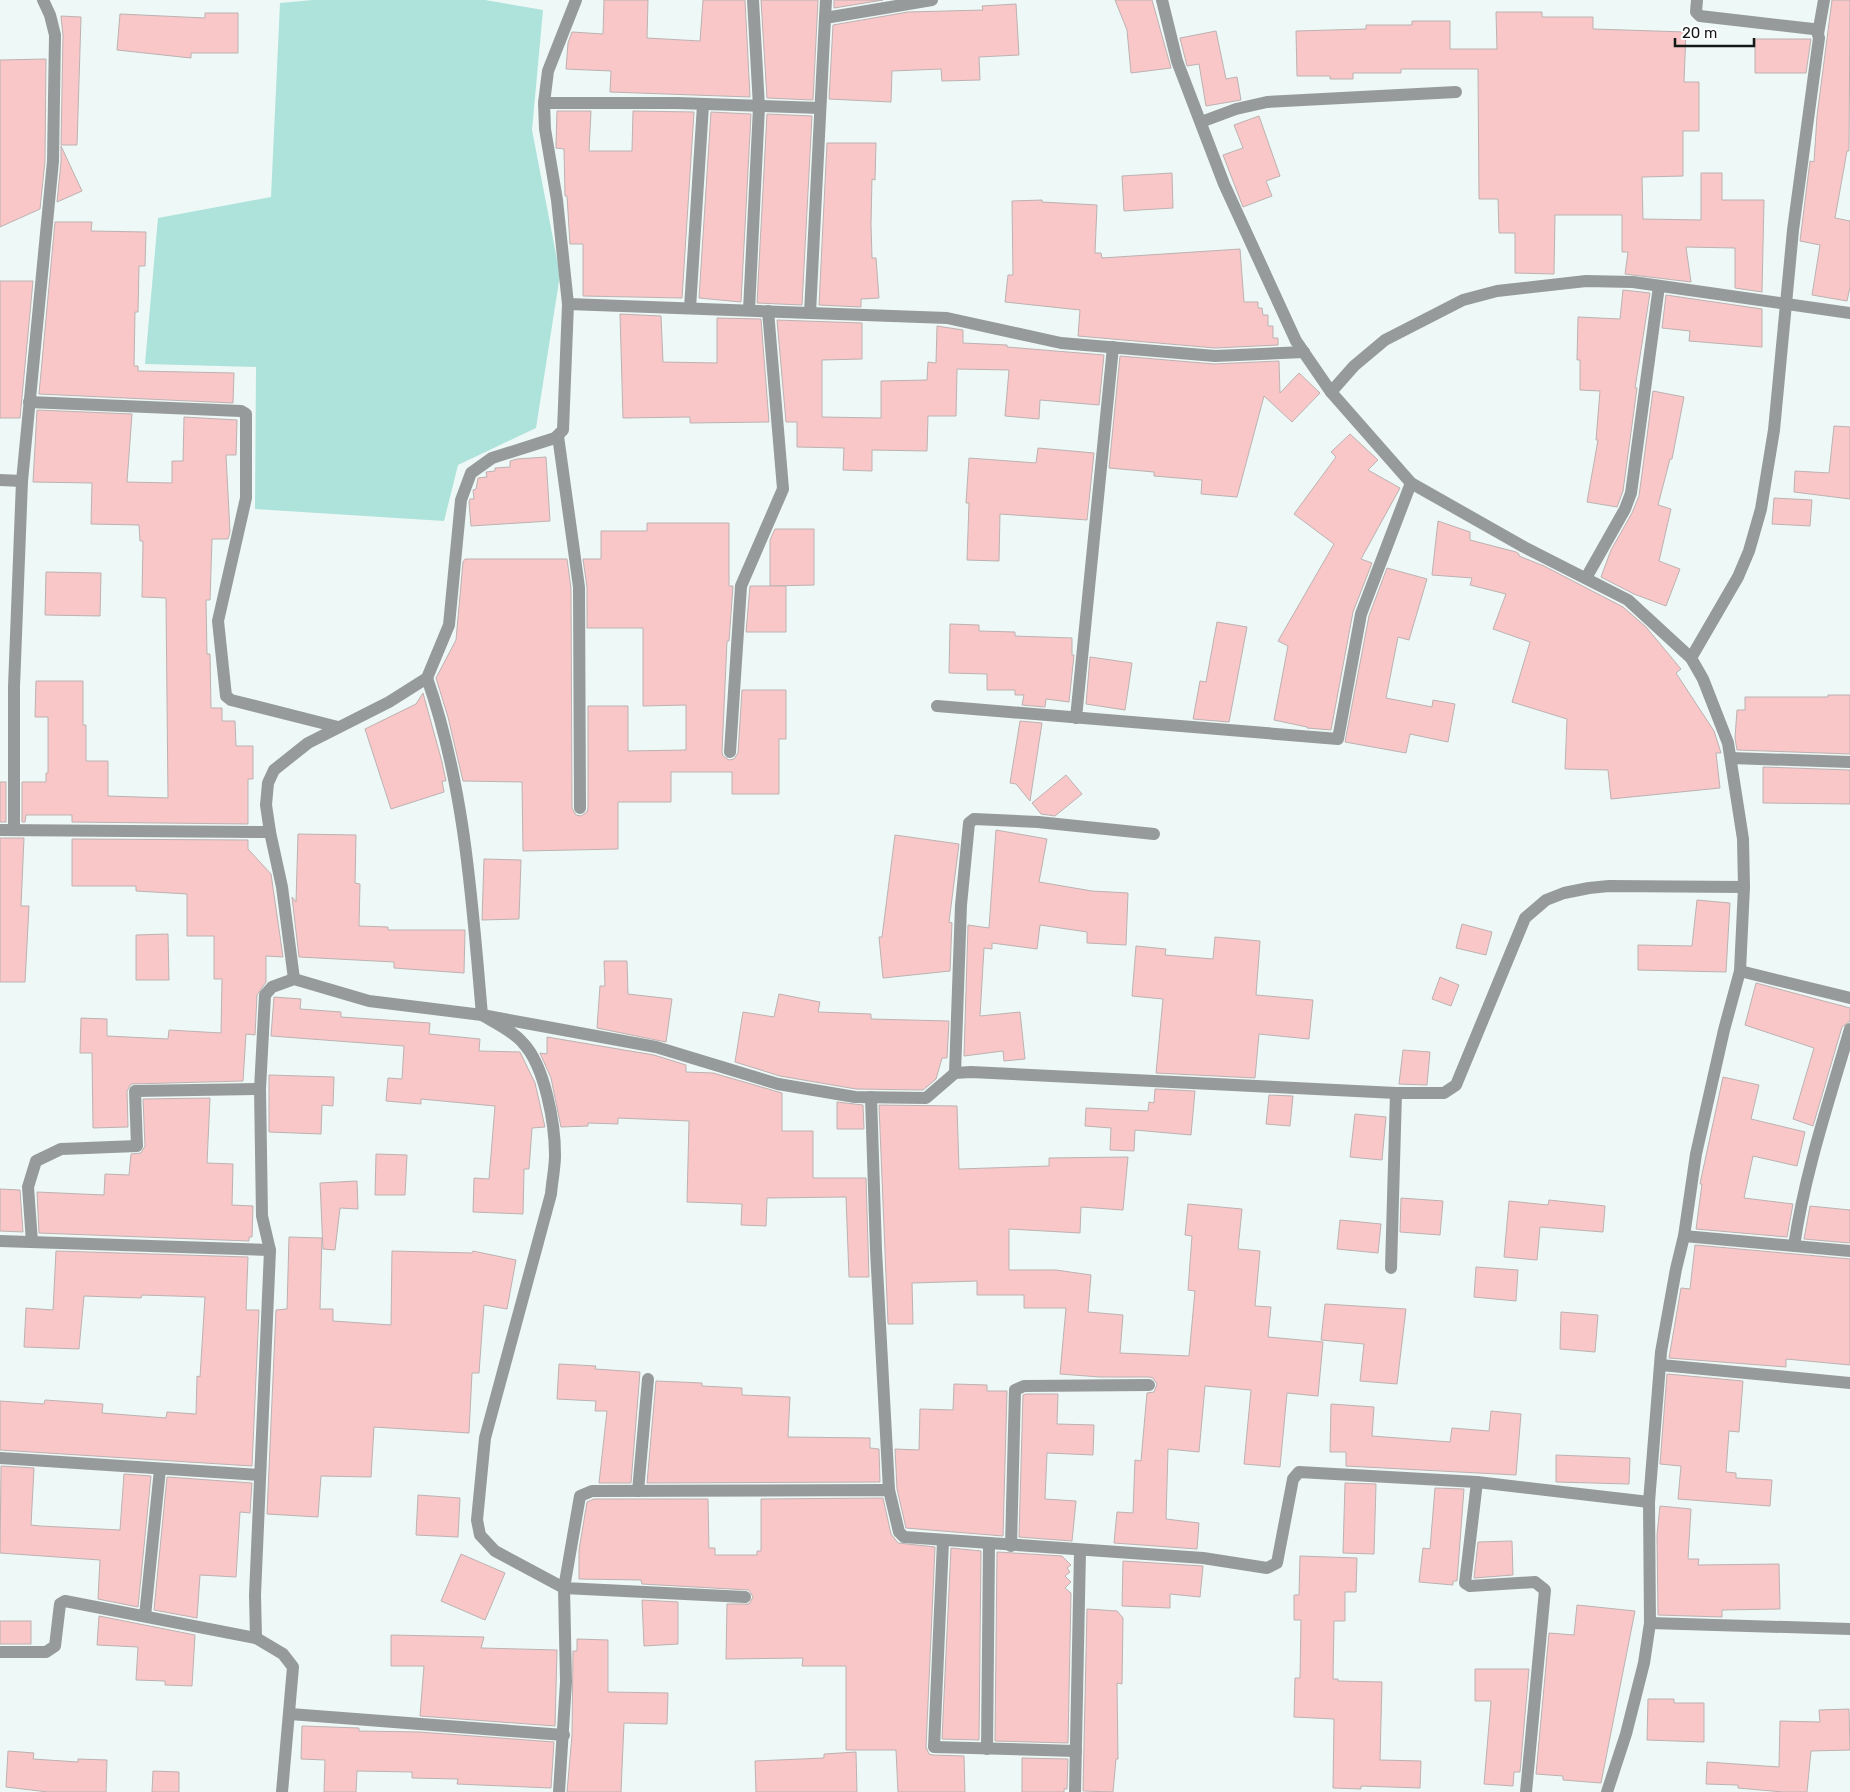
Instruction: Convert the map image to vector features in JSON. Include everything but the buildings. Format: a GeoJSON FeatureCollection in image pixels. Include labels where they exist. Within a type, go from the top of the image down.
{"type":"FeatureCollection","features":[{"type":"Feature","properties":{"kind":"street"},"geometry":{"type":"LineString","coordinates":[[14,830],[14,687],[22,481],[53,161],[54,35],[50,15],[43,0]]}},
{"type":"Feature","properties":{"kind":"street"},"geometry":{"type":"LineString","coordinates":[[294,979],[282,887],[266,806],[268,783],[274,770],[308,743],[389,702],[427,678],[449,624],[461,500],[471,474],[492,458],[558,436],[563,430],[568,304],[557,200],[544,129],[544,103],[548,71],[576,0]]}},
{"type":"Feature","properties":{"kind":"street"},"geometry":{"type":"LineString","coordinates":[[750,310],[759,107],[753,0]]}},
{"type":"Feature","properties":{"kind":"street"},"geometry":{"type":"LineString","coordinates":[[810,313],[826,0]]}},
{"type":"Feature","properties":{"kind":"street"},"geometry":{"type":"LineString","coordinates":[[825,18],[932,0]]}},
{"type":"Feature","properties":{"kind":"street"},"geometry":{"type":"LineString","coordinates":[[1162,0],[1177,61],[1224,184],[1296,341],[1331,392],[1411,483],[1524,547],[1628,600],[1690,658],[1703,679],[1725,734],[1731,758],[1743,839],[1744,887],[1740,972],[1724,1030],[1696,1154],[1684,1236],[1676,1268],[1661,1365],[1649,1502],[1650,1623],[1644,1662],[1626,1734],[1607,1792]]}},
{"type":"Feature","properties":{"kind":"street"},"geometry":{"type":"LineString","coordinates":[[1697,0],[1696,12],[1700,16],[1813,29],[1818,34]]}},
{"type":"Feature","properties":{"kind":"street"},"geometry":{"type":"LineString","coordinates":[[1690,658],[1738,577],[1749,551],[1761,509],[1774,430],[1792,230],[1824,0]]}},
{"type":"Feature","properties":{"kind":"street"},"geometry":{"type":"LineString","coordinates":[[1201,122],[1236,109],[1267,102],[1456,92]]}},
{"type":"Feature","properties":{"kind":"street"},"geometry":{"type":"LineString","coordinates":[[544,103],[677,103],[820,108]]}},
{"type":"Feature","properties":{"kind":"street"},"geometry":{"type":"LineString","coordinates":[[690,308],[703,105]]}},
{"type":"Feature","properties":{"kind":"street"},"geometry":{"type":"LineString","coordinates":[[1331,392],[1354,366],[1385,340],[1463,300],[1497,292],[1586,282],[1633,282],[1850,313]]}},
{"type":"Feature","properties":{"kind":"street"},"geometry":{"type":"LineString","coordinates":[[1586,578],[1625,509],[1631,493],[1659,286]]}},
{"type":"Feature","properties":{"kind":"street"},"geometry":{"type":"LineString","coordinates":[[568,304],[947,318],[1060,343],[1215,356],[1304,352]]}},
{"type":"Feature","properties":{"kind":"street"},"geometry":{"type":"LineString","coordinates":[[730,752],[741,586],[783,489],[768,311]]}},
{"type":"Feature","properties":{"kind":"street"},"geometry":{"type":"LineString","coordinates":[[1076,718],[1114,347]]}},
{"type":"Feature","properties":{"kind":"street"},"geometry":{"type":"LineString","coordinates":[[29,402],[244,412],[247,417],[246,498],[218,621],[226,696],[231,700],[338,727]]}},
{"type":"Feature","properties":{"kind":"street"},"geometry":{"type":"LineString","coordinates":[[558,436],[579,587],[580,808]]}},
{"type":"Feature","properties":{"kind":"street"},"geometry":{"type":"LineString","coordinates":[[0,480],[22,481]]}},
{"type":"Feature","properties":{"kind":"street"},"geometry":{"type":"LineString","coordinates":[[937,706],[1338,739],[1361,614],[1411,483]]}},
{"type":"Feature","properties":{"kind":"street"},"geometry":{"type":"LineString","coordinates":[[427,678],[443,724],[469,868],[482,1015]]}},
{"type":"Feature","properties":{"kind":"street"},"geometry":{"type":"LineString","coordinates":[[1731,758],[1850,762]]}},
{"type":"Feature","properties":{"kind":"street"},"geometry":{"type":"LineString","coordinates":[[956,1073],[961,905],[968,825],[972,820],[1038,822],[1154,834]]}},
{"type":"Feature","properties":{"kind":"street"},"geometry":{"type":"LineString","coordinates":[[0,830],[270,832]]}},
{"type":"Feature","properties":{"kind":"street"},"geometry":{"type":"LineString","coordinates":[[256,1638],[255,1595],[259,1475],[270,1250],[262,1216],[260,1089],[265,995],[272,987],[294,979],[369,1001],[482,1015],[656,1047],[778,1084],[855,1097],[926,1098],[956,1073],[1138,1079],[1396,1093],[1444,1093],[1456,1085],[1524,918],[1546,900],[1564,893],[1608,886],[1744,887]]}},
{"type":"Feature","properties":{"kind":"street"},"geometry":{"type":"LineString","coordinates":[[1740,972],[1850,998]]}},
{"type":"Feature","properties":{"kind":"street"},"geometry":{"type":"LineString","coordinates":[[482,1015],[522,1041],[532,1052],[538,1065],[552,1121],[555,1155],[551,1194],[485,1438],[476,1520],[480,1535],[495,1551],[564,1588],[746,1597]]}},
{"type":"Feature","properties":{"kind":"street"},"geometry":{"type":"LineString","coordinates":[[1794,1246],[1800,1204],[1808,1171],[1850,1029]]}},
{"type":"Feature","properties":{"kind":"street"},"geometry":{"type":"LineString","coordinates":[[32,1242],[28,1187],[36,1161],[61,1149],[136,1146],[135,1091],[260,1089]]}},
{"type":"Feature","properties":{"kind":"street"},"geometry":{"type":"LineString","coordinates":[[1390,1268],[1396,1093]]}},
{"type":"Feature","properties":{"kind":"street"},"geometry":{"type":"LineString","coordinates":[[871,1097],[876,1250],[889,1490],[901,1535],[907,1538],[989,1545],[1203,1558],[1267,1568],[1277,1563],[1293,1479],[1299,1472],[1477,1482],[1649,1502]]}},
{"type":"Feature","properties":{"kind":"street"},"geometry":{"type":"LineString","coordinates":[[1684,1236],[1850,1251]]}},
{"type":"Feature","properties":{"kind":"street"},"geometry":{"type":"LineString","coordinates":[[0,1241],[270,1250]]}},
{"type":"Feature","properties":{"kind":"street"},"geometry":{"type":"LineString","coordinates":[[1661,1365],[1850,1384]]}},
{"type":"Feature","properties":{"kind":"street"},"geometry":{"type":"LineString","coordinates":[[638,1492],[648,1378]]}},
{"type":"Feature","properties":{"kind":"street"},"geometry":{"type":"LineString","coordinates":[[1011,1546],[1016,1390],[1024,1386],[1149,1385]]}},
{"type":"Feature","properties":{"kind":"street"},"geometry":{"type":"LineString","coordinates":[[0,1458],[259,1475]]}},
{"type":"Feature","properties":{"kind":"street"},"geometry":{"type":"LineString","coordinates":[[145,1616],[160,1469]]}},
{"type":"Feature","properties":{"kind":"street"},"geometry":{"type":"LineString","coordinates":[[1477,1482],[1465,1583],[1470,1586],[1535,1582],[1544,1590],[1526,1792]]}},
{"type":"Feature","properties":{"kind":"street"},"geometry":{"type":"LineString","coordinates":[[559,1792],[566,1682],[564,1588],[580,1496],[587,1492],[889,1490]]}},
{"type":"Feature","properties":{"kind":"street"},"geometry":{"type":"LineString","coordinates":[[943,1541],[934,1746],[1076,1751]]}},
{"type":"Feature","properties":{"kind":"street"},"geometry":{"type":"LineString","coordinates":[[986,1749],[989,1545]]}},
{"type":"Feature","properties":{"kind":"street"},"geometry":{"type":"LineString","coordinates":[[1075,1792],[1080,1551]]}},
{"type":"Feature","properties":{"kind":"street"},"geometry":{"type":"LineString","coordinates":[[0,1652],[46,1652],[52,1650],[55,1646],[60,1604],[65,1601],[256,1638],[283,1654],[291,1664],[290,1714],[282,1792]]}},
{"type":"Feature","properties":{"kind":"street"},"geometry":{"type":"LineString","coordinates":[[1650,1623],[1850,1629]]}},
{"type":"Feature","properties":{"kind":"street"},"geometry":{"type":"LineString","coordinates":[[290,1714],[564,1735]]}},
{"type":"Feature","properties":{"kind":"green space"},"geometry":{"type":"Polygon","coordinates":[[[313,0],[485,0],[543,10],[532,130],[560,275],[536,428],[458,465],[444,521],[255,509],[256,367],[145,364],[158,218],[271,197],[280,3],[313,0]]]}}]}
